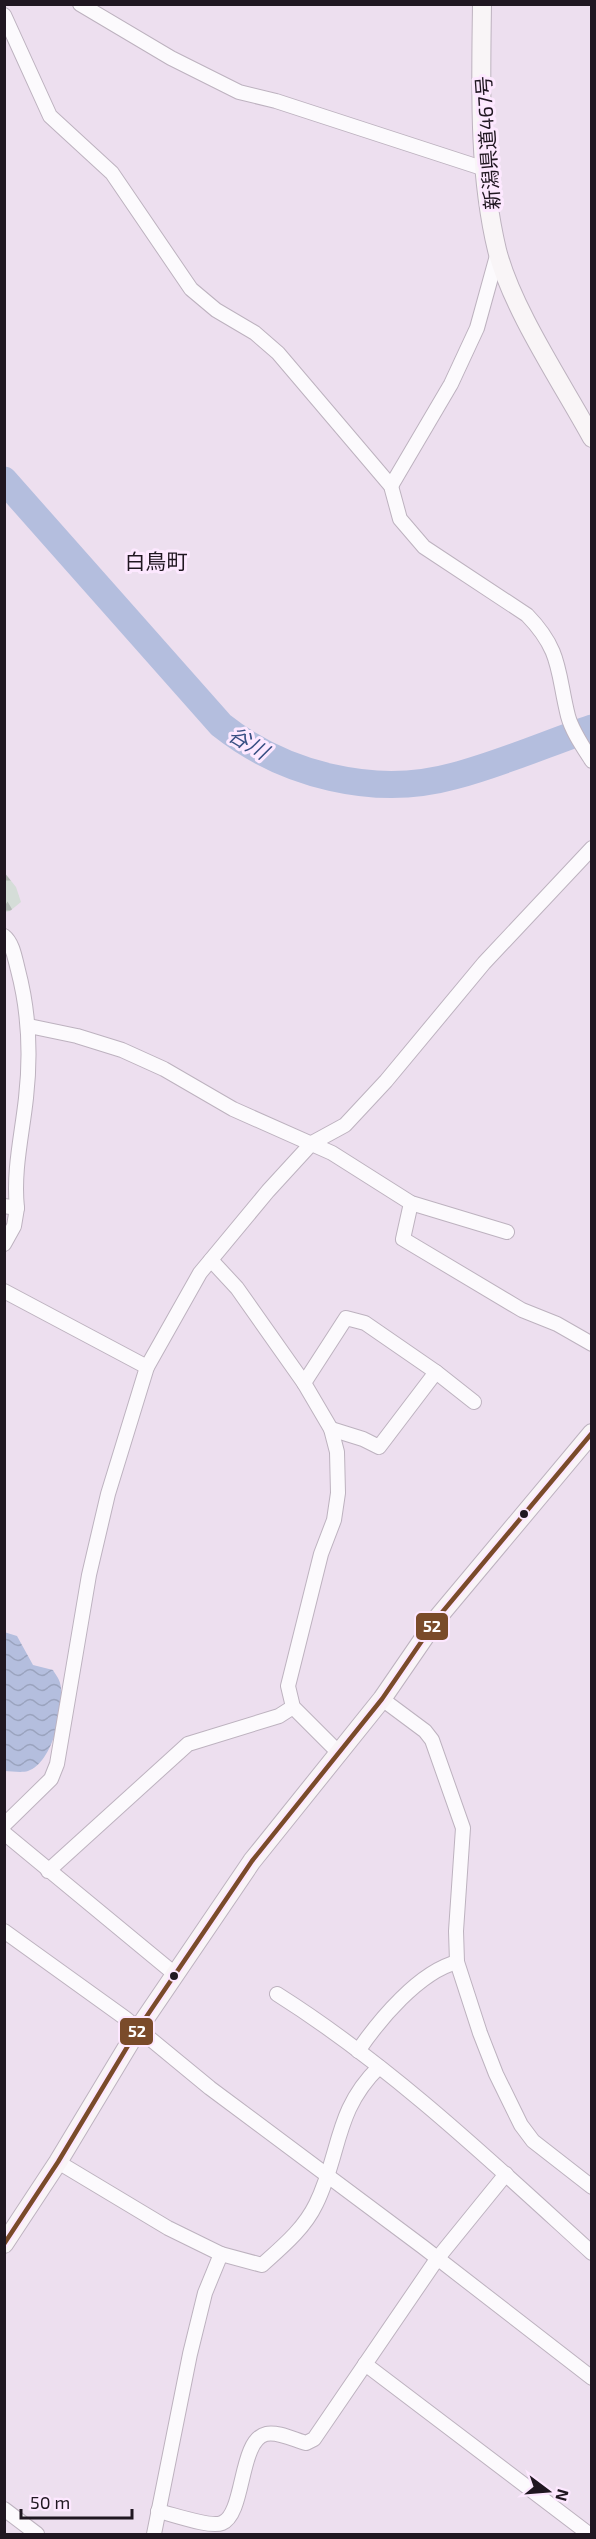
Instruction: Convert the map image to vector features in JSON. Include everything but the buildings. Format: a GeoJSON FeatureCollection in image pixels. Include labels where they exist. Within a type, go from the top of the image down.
{"type":"FeatureCollection","features":[{"type":"Feature","properties":{"kind":"main road","name":"新潟県道467号"},"geometry":{"type":"LineString","coordinates":[[482,4],[485,170],[498,252],[519,306],[591,438]]}},
{"type":"Feature","properties":{"kind":"main road"},"geometry":{"type":"LineString","coordinates":[[4,2244],[58,2162],[138,2029],[252,1861],[382,1699],[439,1616],[591,1433]]}},
{"type":"Feature","properties":{"kind":"street"},"geometry":{"type":"LineString","coordinates":[[80,4],[171,58],[239,92],[276,101],[485,170]]}},
{"type":"Feature","properties":{"kind":"street"},"geometry":{"type":"LineString","coordinates":[[4,15],[50,116],[112,173],[192,289],[216,310],[255,333],[278,353],[391,486],[400,519],[424,547],[527,615],[539,628],[552,648],[560,669],[568,717],[591,761]]}},
{"type":"Feature","properties":{"kind":"street"},"geometry":{"type":"LineString","coordinates":[[391,486],[451,384],[477,328],[498,252]]}},
{"type":"Feature","properties":{"kind":"street"},"geometry":{"type":"LineString","coordinates":[[4,1825],[51,1779],[57,1764],[92,1563],[108,1494],[147,1367],[200,1273],[268,1191],[312,1143],[345,1125],[386,1081],[484,963],[591,848]]}},
{"type":"Feature","properties":{"kind":"street"},"geometry":{"type":"LineString","coordinates":[[4,936],[12,949],[27,1004],[28,1026],[26,1096],[11,1207],[14,1226],[4,1244]]}},
{"type":"Feature","properties":{"kind":"street"},"geometry":{"type":"LineString","coordinates":[[28,1026],[77,1036],[123,1050],[233,1109],[332,1153],[411,1203],[507,1232]]}},
{"type":"Feature","properties":{"kind":"street"},"geometry":{"type":"LineString","coordinates":[[411,1203],[403,1239],[522,1310],[557,1324],[591,1344]]}},
{"type":"Feature","properties":{"kind":"street"},"geometry":{"type":"LineString","coordinates":[[211,1260],[237,1288],[304,1383],[331,1429],[338,1452],[338,1493],[334,1520],[321,1554],[288,1686],[293,1707],[340,1754]]}},
{"type":"Feature","properties":{"kind":"street"},"geometry":{"type":"LineString","coordinates":[[4,1291],[147,1367]]}},
{"type":"Feature","properties":{"kind":"street"},"geometry":{"type":"LineString","coordinates":[[304,1383],[346,1318],[364,1323],[436,1371],[474,1402]]}},
{"type":"Feature","properties":{"kind":"street"},"geometry":{"type":"LineString","coordinates":[[331,1429],[363,1438],[379,1447],[436,1371]]}},
{"type":"Feature","properties":{"kind":"street"},"geometry":{"type":"LineString","coordinates":[[382,1699],[425,1731],[432,1740],[460,1813],[463,1828],[456,1931],[457,1962],[496,2074],[521,2126],[533,2141],[591,2187]]}},
{"type":"Feature","properties":{"kind":"street"},"geometry":{"type":"LineString","coordinates":[[48,1871],[188,1744],[279,1716],[293,1707]]}},
{"type":"Feature","properties":{"kind":"street"},"geometry":{"type":"LineString","coordinates":[[4,1833],[176,1975]]}},
{"type":"Feature","properties":{"kind":"street"},"geometry":{"type":"LineString","coordinates":[[4,1931],[51,1962],[210,2088],[591,2377]]}},
{"type":"Feature","properties":{"kind":"street"},"geometry":{"type":"LineString","coordinates":[[358,2051],[379,2020],[433,1973],[457,1962]]}},
{"type":"Feature","properties":{"kind":"street"},"geometry":{"type":"LineString","coordinates":[[277,1994],[327,2026],[379,2067],[506,2174],[591,2253]]}},
{"type":"Feature","properties":{"kind":"street"},"geometry":{"type":"LineString","coordinates":[[58,2162],[168,2228],[221,2254],[262,2265],[298,2232],[316,2204],[342,2120],[363,2083],[379,2067]]}},
{"type":"Feature","properties":{"kind":"street"},"geometry":{"type":"LineString","coordinates":[[158,2511],[213,2524],[222,2523],[229,2518],[255,2441],[263,2434],[272,2433],[306,2443],[314,2439],[437,2259],[506,2174]]}},
{"type":"Feature","properties":{"kind":"street"},"geometry":{"type":"LineString","coordinates":[[154,2535],[190,2354],[205,2293],[221,2254]]}},
{"type":"Feature","properties":{"kind":"street"},"geometry":{"type":"LineString","coordinates":[[365,2364],[581,2531]]}},
{"type":"Feature","properties":{"kind":"street"},"geometry":{"type":"LineString","coordinates":[[4,2509],[37,2535]]}},
{"type":"Feature","properties":{"kind":"green space"},"geometry":{"type":"Polygon","coordinates":[[[4,872],[16,887],[21,902],[10,911],[5,912],[4,872]]]}},
{"type":"Feature","properties":{"kind":"water"},"geometry":{"type":"Polygon","coordinates":[[[4,1632],[17,1636],[33,1665],[53,1670],[60,1683],[61,1705],[51,1745],[37,1766],[25,1772],[5,1771],[4,1632]]]}},
{"type":"Feature","properties":{"kind":"waterway","name":"谷川"},"geometry":{"type":"LineString","coordinates":[[4,480],[221,725],[273,757],[302,769],[362,783],[424,782],[488,766],[592,728]]}},
{"type":"Feature","properties":{"kind":"transit line","name":"52"},"geometry":{"type":"LineString","coordinates":[[4,2244],[58,2162],[138,2029],[252,1861],[382,1699],[439,1616],[592,1433]]}},
{"type":"Feature","properties":{"kind":"district","name":"白鳥町"},"geometry":{"type":"Point","coordinates":[156,560]}}]}
